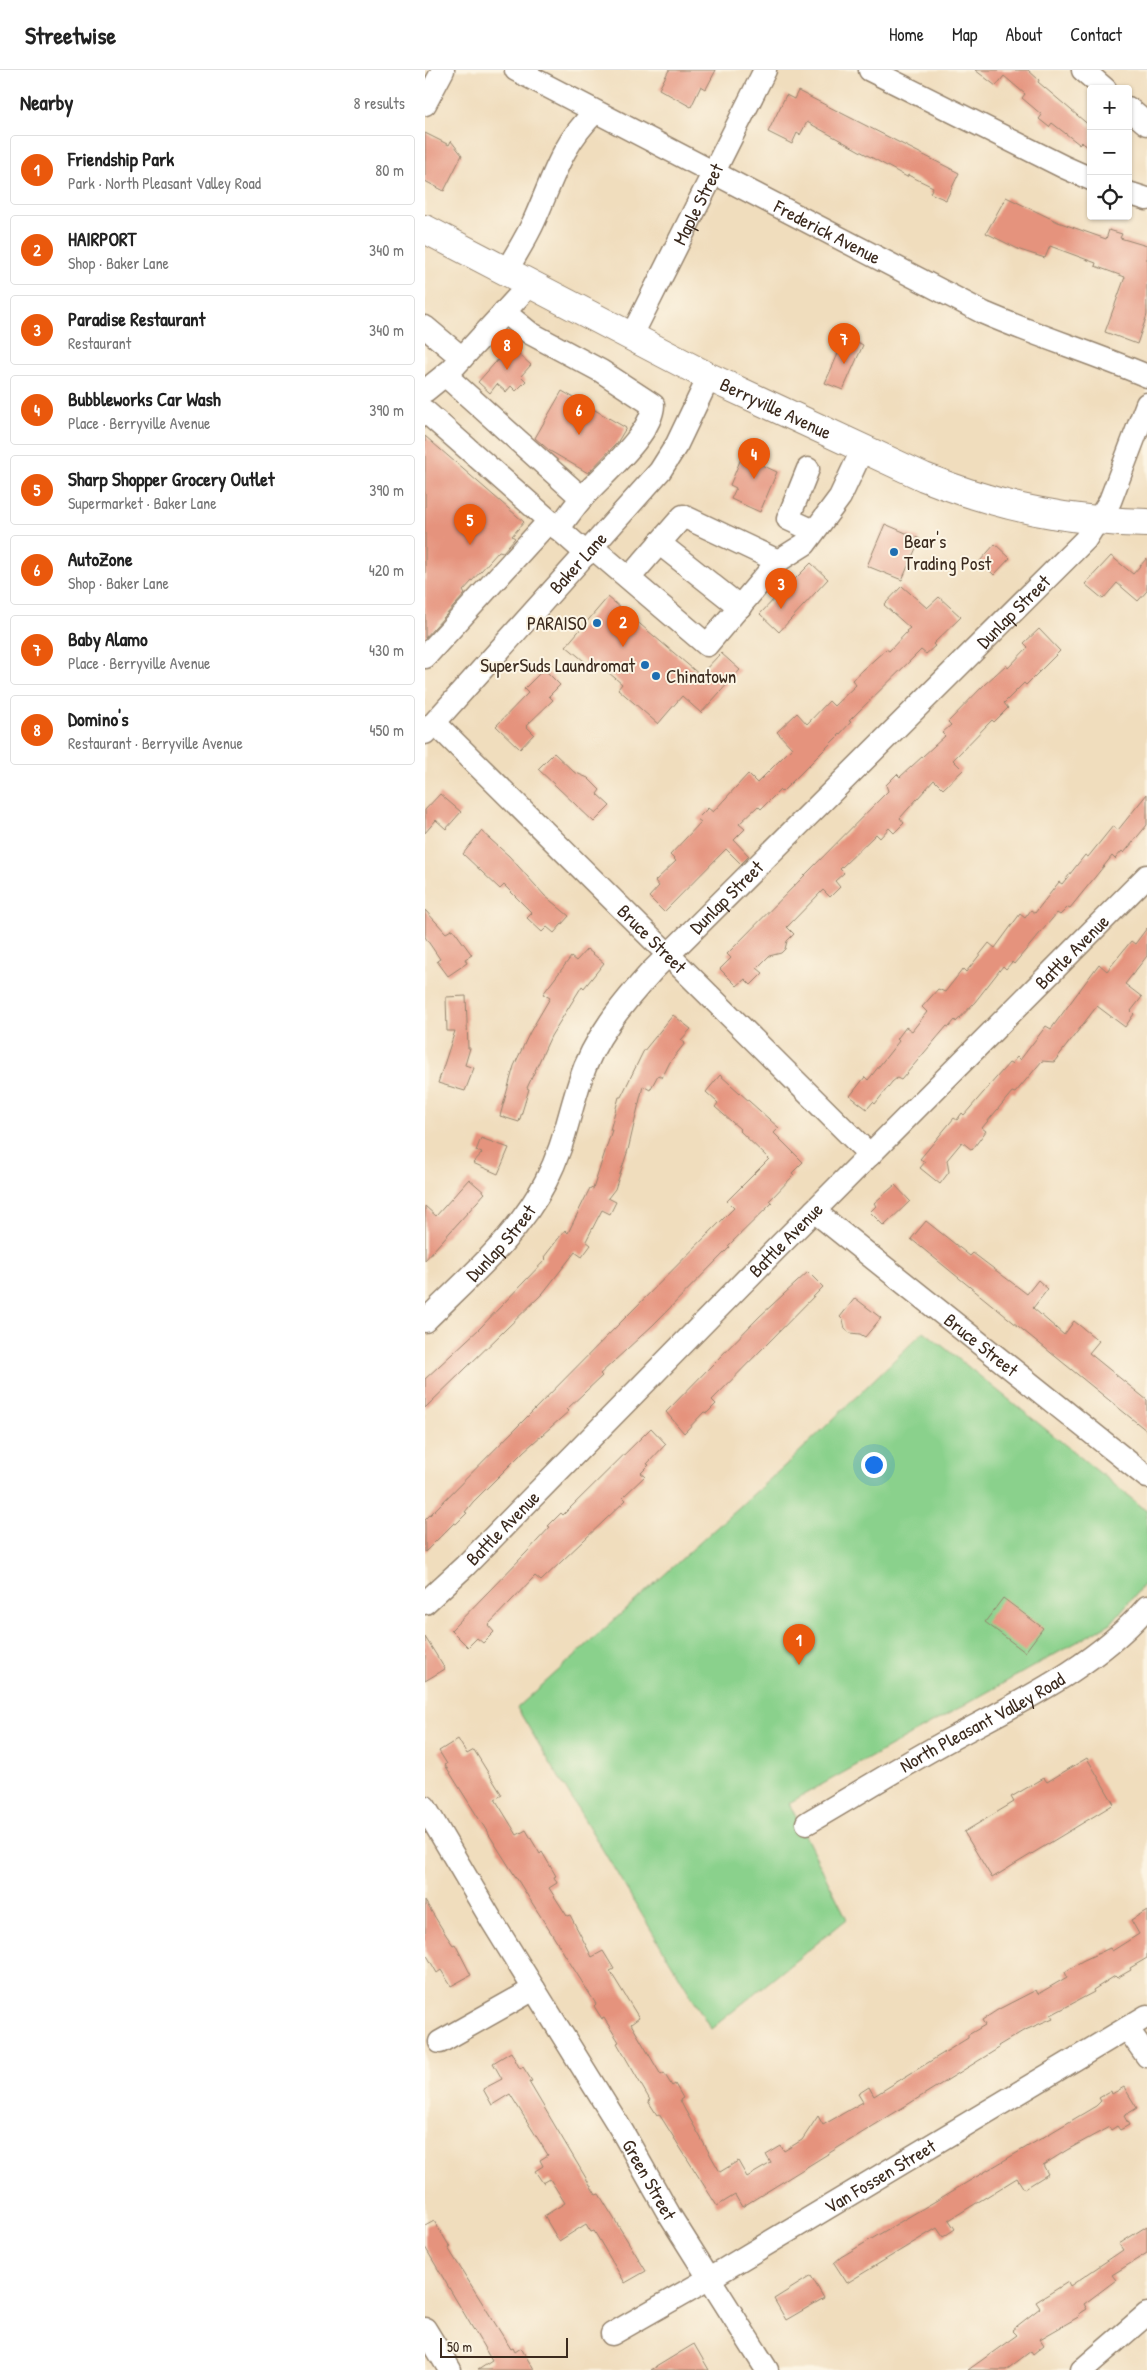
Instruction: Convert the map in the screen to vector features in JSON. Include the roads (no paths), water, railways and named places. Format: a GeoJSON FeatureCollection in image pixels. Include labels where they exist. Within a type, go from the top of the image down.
{"type":"FeatureCollection","features":[{"type":"Feature","properties":{"kind":"main road","name":"Berryville Avenue"},"geometry":{"type":"LineString","coordinates":[[425,229],[709,377],[961,492],[1038,513],[1098,522],[1147,523]]}},
{"type":"Feature","properties":{"kind":"street"},"geometry":{"type":"LineString","coordinates":[[425,104],[443,70]]}},
{"type":"Feature","properties":{"kind":"street","name":"Frederick Avenue"},"geometry":{"type":"LineString","coordinates":[[516,70],[983,314],[1028,332],[1103,357],[1147,376]]}},
{"type":"Feature","properties":{"kind":"street","name":"Maple Street"},"geometry":{"type":"LineString","coordinates":[[631,337],[765,70]]}},
{"type":"Feature","properties":{"kind":"street"},"geometry":{"type":"LineString","coordinates":[[870,70],[1064,168],[1087,177]]}},
{"type":"Feature","properties":{"kind":"street"},"geometry":{"type":"LineString","coordinates":[[1083,70],[1100,85]]}},
{"type":"Feature","properties":{"kind":"street"},"geometry":{"type":"LineString","coordinates":[[1132,111],[1147,124]]}},
{"type":"Feature","properties":{"kind":"street"},"geometry":{"type":"LineString","coordinates":[[425,391],[462,358],[504,312],[518,278],[533,223],[558,161],[570,140],[595,112]]}},
{"type":"Feature","properties":{"kind":"street"},"geometry":{"type":"LineString","coordinates":[[1132,194],[1147,199]]}},
{"type":"Feature","properties":{"kind":"street"},"geometry":{"type":"LineString","coordinates":[[425,657],[632,445],[653,415],[653,405],[601,371],[530,333],[504,312]]}},
{"type":"Feature","properties":{"kind":"street"},"geometry":{"type":"LineString","coordinates":[[425,328],[462,358]]}},
{"type":"Feature","properties":{"kind":"street"},"geometry":{"type":"LineString","coordinates":[[445,375],[582,498]]}},
{"type":"Feature","properties":{"kind":"street","name":"Baker Lane"},"geometry":{"type":"LineString","coordinates":[[430,728],[590,551],[670,458],[709,377]]}},
{"type":"Feature","properties":{"kind":"street","name":"Dunlap Street"},"geometry":{"type":"LineString","coordinates":[[425,1321],[502,1243],[533,1204],[559,1152],[580,1081],[591,1054],[627,999],[913,709],[1085,540],[1110,501],[1147,404]]}},
{"type":"Feature","properties":{"kind":"street"},"geometry":{"type":"LineString","coordinates":[[425,411],[554,525],[629,578],[707,645],[778,561],[805,544],[840,497],[863,448]]}},
{"type":"Feature","properties":{"kind":"street"},"geometry":{"type":"LineString","coordinates":[[808,469],[788,519],[814,531]]}},
{"type":"Feature","properties":{"kind":"street"},"geometry":{"type":"LineString","coordinates":[[629,578],[683,516],[778,561]]}},
{"type":"Feature","properties":{"kind":"street"},"geometry":{"type":"LineString","coordinates":[[659,543],[739,607]]}},
{"type":"Feature","properties":{"kind":"street","name":"Bruce Street"},"geometry":{"type":"LineString","coordinates":[[430,728],[577,861],[669,956],[870,1155]]}},
{"type":"Feature","properties":{"kind":"street","name":"Battle Avenue"},"geometry":{"type":"LineString","coordinates":[[425,1603],[465,1566],[1147,876]]}},
{"type":"Feature","properties":{"kind":"street","name":"Bruce Street"},"geometry":{"type":"LineString","coordinates":[[814,1211],[1147,1477]]}},
{"type":"Feature","properties":{"kind":"street","name":"North Pleasant Valley Road"},"geometry":{"type":"LineString","coordinates":[[807,1823],[947,1741],[1057,1682],[1110,1644],[1147,1607]]}},
{"type":"Feature","properties":{"kind":"street","name":"Green Street"},"geometry":{"type":"LineString","coordinates":[[425,1807],[767,2370]]}},
{"type":"Feature","properties":{"kind":"street"},"geometry":{"type":"LineString","coordinates":[[440,2042],[534,1989]]}},
{"type":"Feature","properties":{"kind":"street","name":"Van Fossen Street"},"geometry":{"type":"LineString","coordinates":[[611,2334],[710,2278],[1147,2016]]}},
{"type":"Feature","properties":{"kind":"street"},"geometry":{"type":"LineString","coordinates":[[1127,2028],[1147,2056]]}},
{"type":"Feature","properties":{"kind":"street"},"geometry":{"type":"LineString","coordinates":[[1082,2370],[1147,2314]]}},
{"type":"Feature","properties":{"kind":"street"},"geometry":{"type":"LineString","coordinates":[[425,2329],[450,2370]]}},
{"type":"Feature","properties":{"kind":"place","name":"Baby Alamo"},"geometry":{"type":"Point","coordinates":[844,364]}},
{"type":"Feature","properties":{"kind":"place","name":"Domino's"},"geometry":{"type":"Point","coordinates":[507,370]}},
{"type":"Feature","properties":{"kind":"place","name":"AutoZone"},"geometry":{"type":"Point","coordinates":[579,435]}},
{"type":"Feature","properties":{"kind":"place","name":"Bubbleworks Car Wash"},"geometry":{"type":"Point","coordinates":[754,479]}},
{"type":"Feature","properties":{"kind":"place","name":"Sharp Shopper Grocery Outlet"},"geometry":{"type":"Point","coordinates":[470,545]}},
{"type":"Feature","properties":{"kind":"place","name":"Bear's Trading Post"},"geometry":{"type":"Point","coordinates":[894,552]}},
{"type":"Feature","properties":{"kind":"place","name":"Paradise Restaurant"},"geometry":{"type":"Point","coordinates":[781,609]}},
{"type":"Feature","properties":{"kind":"place","name":"PARAISO"},"geometry":{"type":"Point","coordinates":[597,623]}},
{"type":"Feature","properties":{"kind":"place","name":"HAIRPORT"},"geometry":{"type":"Point","coordinates":[623,647]}},
{"type":"Feature","properties":{"kind":"place","name":"SuperSuds Laundromat"},"geometry":{"type":"Point","coordinates":[645,665]}},
{"type":"Feature","properties":{"kind":"place","name":"Chinatown"},"geometry":{"type":"Point","coordinates":[656,676]}},
{"type":"Feature","properties":{"kind":"place","name":"Friendship Park"},"geometry":{"type":"Point","coordinates":[799,1665]}}]}
